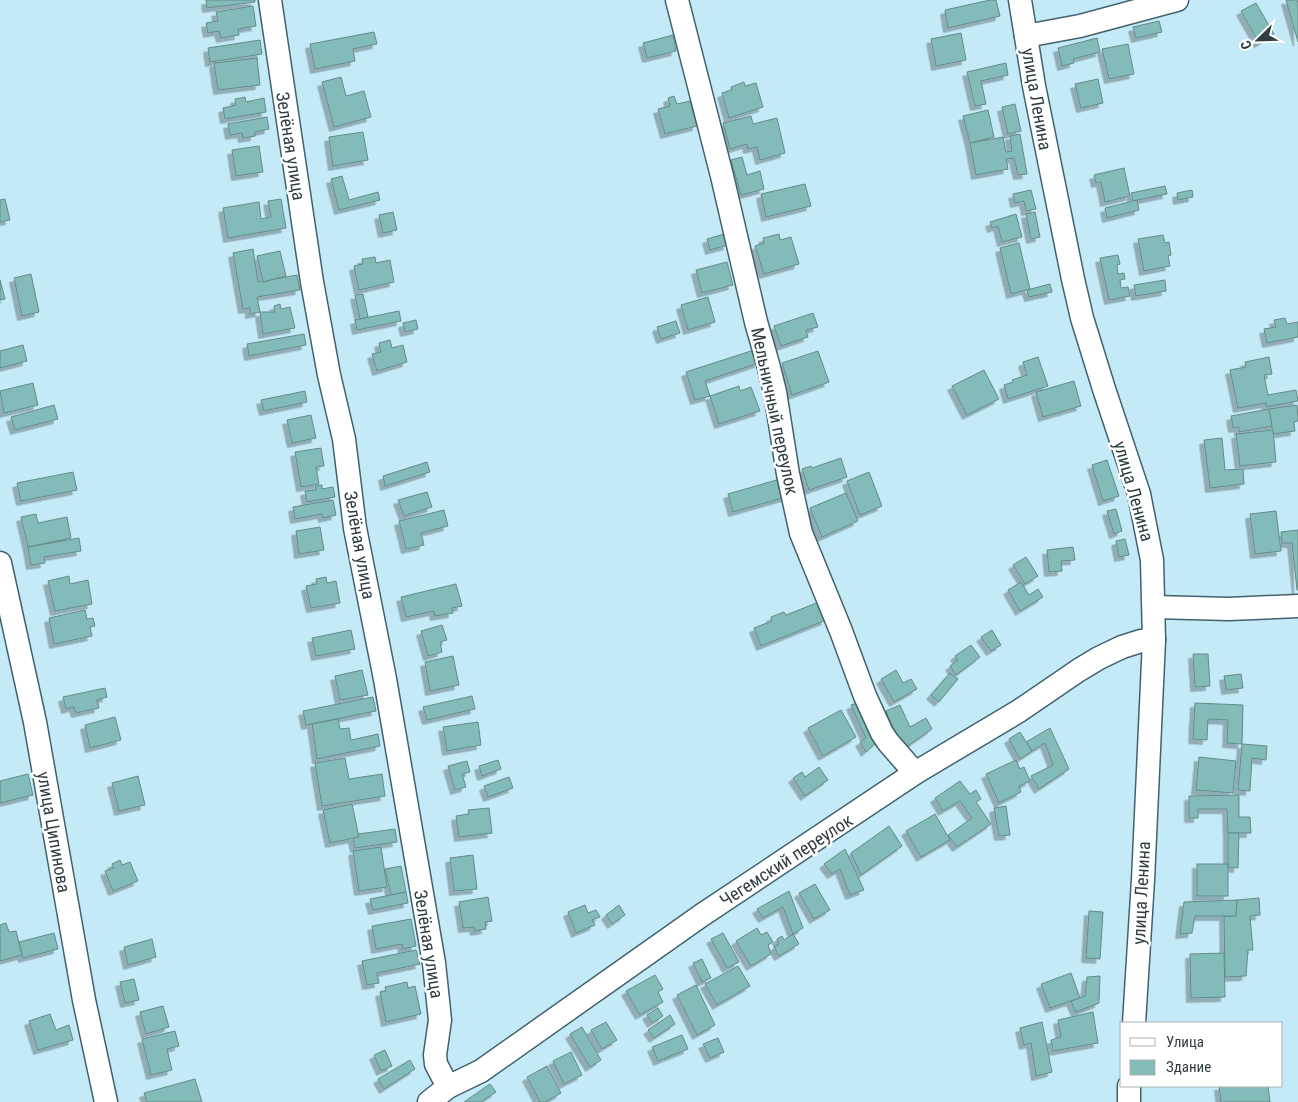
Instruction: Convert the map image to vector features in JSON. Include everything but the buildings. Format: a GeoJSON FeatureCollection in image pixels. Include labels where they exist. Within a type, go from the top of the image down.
{"type":"FeatureCollection","features":[{"type":"Feature","properties":{"kind":"street","name":"Зелёная улица"},"geometry":{"type":"LineString","coordinates":[[270,0],[312,282],[329,375],[344,439],[355,528],[385,679],[434,963],[440,1020],[435,1055],[436,1064],[448,1087]]}},
{"type":"Feature","properties":{"kind":"street","name":"Мельничный переулок"},"geometry":{"type":"LineString","coordinates":[[677,0],[770,373],[801,533],[841,631],[852,665],[882,733],[915,773]]}},
{"type":"Feature","properties":{"kind":"street","name":"улица Ленина"},"geometry":{"type":"LineString","coordinates":[[1020,0],[1054,192],[1080,308],[1145,516],[1152,560],[1154,640],[1143,880],[1134,1022]]}},
{"type":"Feature","properties":{"kind":"street"},"geometry":{"type":"LineString","coordinates":[[1026,36],[1080,26],[1177,0]]}},
{"type":"Feature","properties":{"kind":"street","name":"улица Ципинова"},"geometry":{"type":"LineString","coordinates":[[0,563],[36,722],[84,1000],[106,1102]]}},
{"type":"Feature","properties":{"kind":"street"},"geometry":{"type":"LineString","coordinates":[[1154,607],[1229,609],[1298,606]]}},
{"type":"Feature","properties":{"kind":"street","name":"Чегемский переулок"},"geometry":{"type":"LineString","coordinates":[[429,1102],[448,1087],[481,1071],[702,915],[915,773],[1019,711],[1099,658],[1122,647],[1154,640]]}},
{"type":"Feature","properties":{"kind":"street"},"geometry":{"type":"LineString","coordinates":[[1129,1102],[1130,1087]]}}]}
